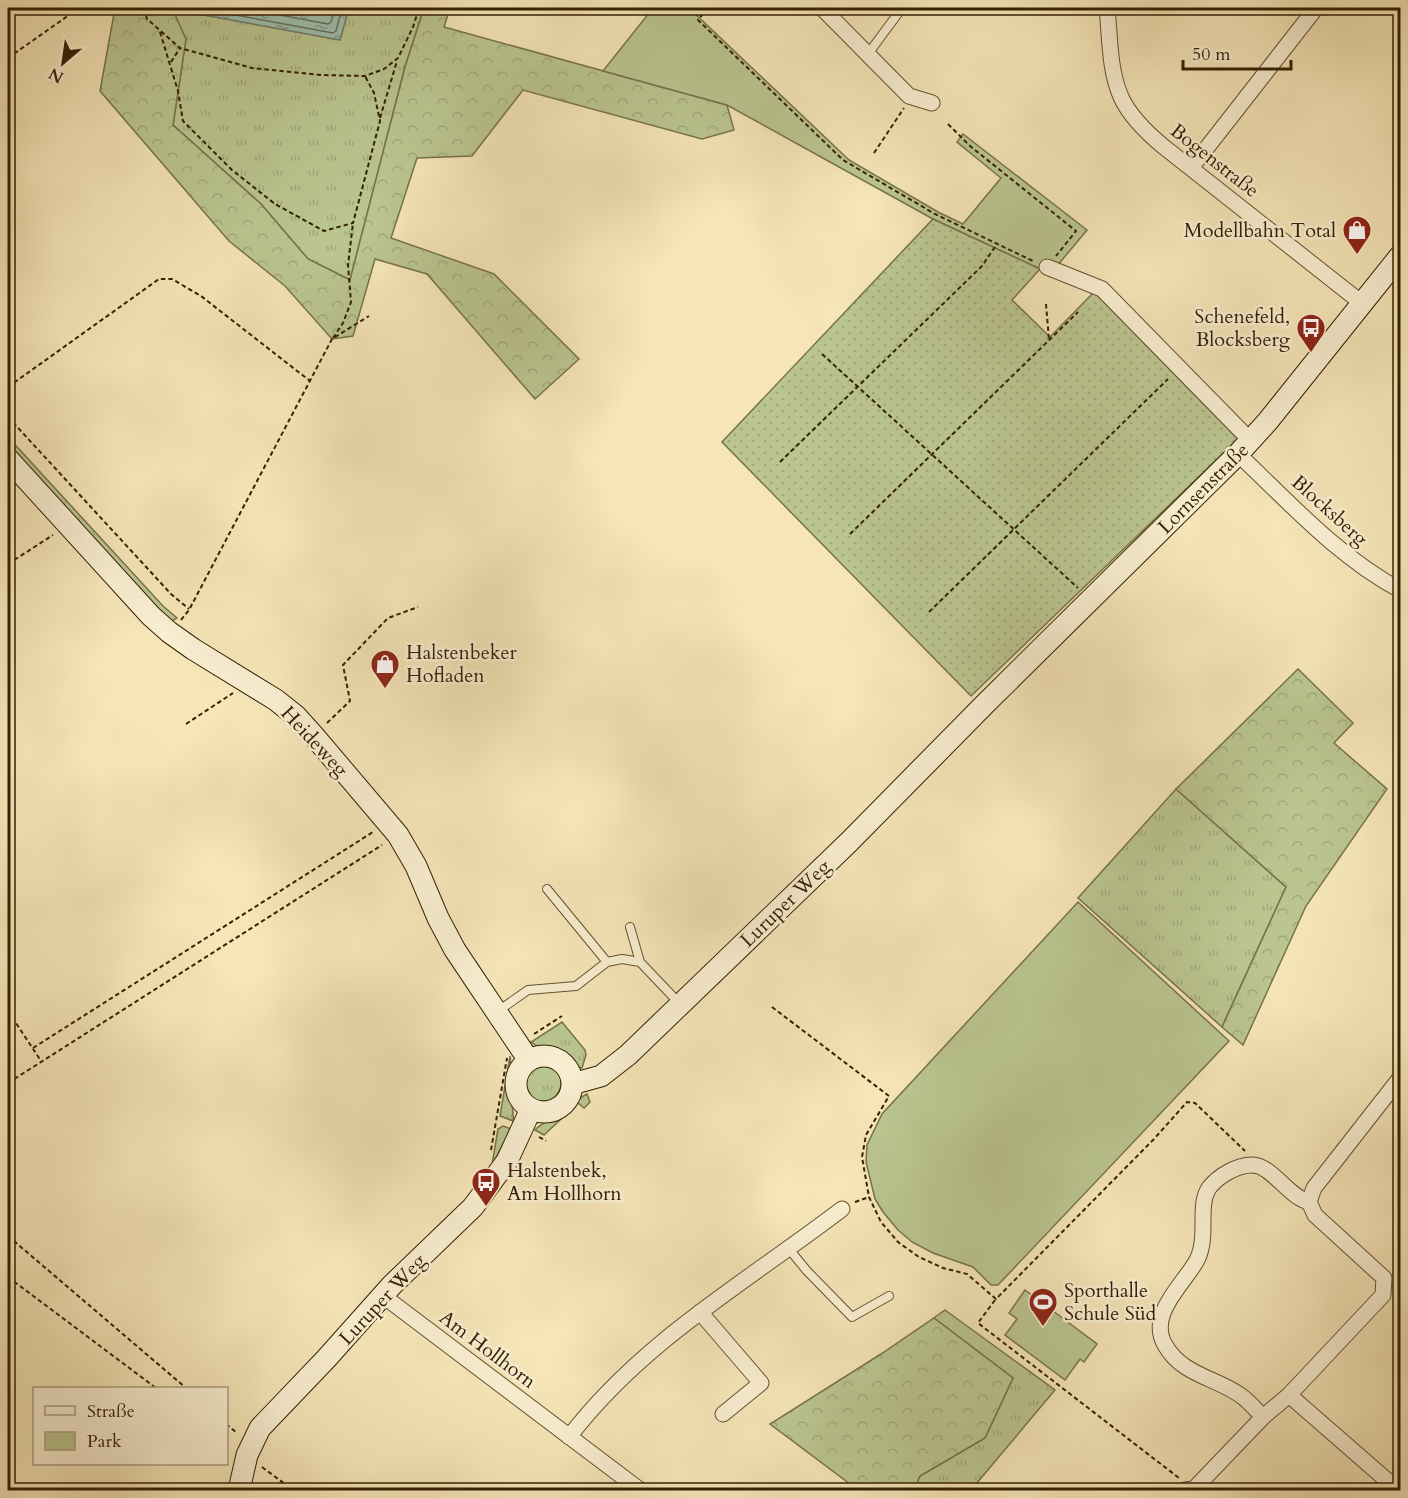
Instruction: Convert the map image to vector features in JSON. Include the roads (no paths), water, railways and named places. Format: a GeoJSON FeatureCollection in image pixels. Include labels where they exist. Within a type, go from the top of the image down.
{"type":"FeatureCollection","features":[{"type":"Feature","properties":{"kind":"street"},"geometry":{"type":"LineString","coordinates":[[822,8],[909,96],[932,103]]}},
{"type":"Feature","properties":{"kind":"street","name":"Bogenstraße"},"geometry":{"type":"LineString","coordinates":[[1107,8],[1113,68],[1121,96],[1140,125],[1164,147],[1363,304]]}},
{"type":"Feature","properties":{"kind":"street"},"geometry":{"type":"LineString","coordinates":[[1191,168],[1316,8]]}},
{"type":"Feature","properties":{"kind":"street","name":"Lornsenstraße"},"geometry":{"type":"LineString","coordinates":[[986,703],[1244,447],[1401,256]]}},
{"type":"Feature","properties":{"kind":"street","name":"Blocksberg"},"geometry":{"type":"LineString","coordinates":[[1047,267],[1102,290],[1179,368],[1244,447],[1332,542],[1359,563],[1401,590]]}},
{"type":"Feature","properties":{"kind":"street","name":"Heideweg"},"geometry":{"type":"LineString","coordinates":[[8,459],[151,616],[169,632],[244,679],[289,711],[314,736],[393,829],[416,866],[438,918],[455,950],[528,1059]]}},
{"type":"Feature","properties":{"kind":"street","name":"Luruper Weg"},"geometry":{"type":"LineString","coordinates":[[573,1084],[593,1080],[613,1068],[849,842],[986,703]]}},
{"type":"Feature","properties":{"kind":"street"},"geometry":{"type":"LineString","coordinates":[[548,1056],[566,1066],[573,1084],[571,1094],[557,1110],[549,1112],[531,1109],[523,1103],[514,1084],[521,1065],[528,1059],[548,1056]]}},
{"type":"Feature","properties":{"kind":"street"},"geometry":{"type":"LineString","coordinates":[[1189,1490],[1263,1417],[1289,1395],[1383,1295],[1384,1278],[1314,1215],[1309,1202],[1314,1188],[1401,1078]]}},
{"type":"Feature","properties":{"kind":"street","name":"Luruper Weg"},"geometry":{"type":"LineString","coordinates":[[239,1491],[246,1455],[260,1428],[326,1359],[382,1295],[487,1191],[507,1161],[531,1109]]}},
{"type":"Feature","properties":{"kind":"street"},"geometry":{"type":"LineString","coordinates":[[1263,1417],[1240,1395],[1187,1370],[1180,1364],[1163,1343],[1161,1327],[1164,1310],[1201,1250],[1204,1236],[1204,1197],[1219,1178],[1233,1170],[1252,1165],[1263,1168],[1300,1200],[1309,1202]]}},
{"type":"Feature","properties":{"kind":"street"},"geometry":{"type":"LineString","coordinates":[[569,1437],[644,1356],[700,1312],[842,1209]]}},
{"type":"Feature","properties":{"kind":"street","name":"Am Hollhorn"},"geometry":{"type":"LineString","coordinates":[[382,1295],[640,1491]]}},
{"type":"Feature","properties":{"kind":"street"},"geometry":{"type":"LineString","coordinates":[[700,1312],[761,1383],[723,1414]]}},
{"type":"Feature","properties":{"kind":"street"},"geometry":{"type":"LineString","coordinates":[[1289,1395],[1398,1491]]}},
{"type":"Feature","properties":{"kind":"lane"},"geometry":{"type":"LineString","coordinates":[[868,54],[902,8]]}},
{"type":"Feature","properties":{"kind":"lane"},"geometry":{"type":"LineString","coordinates":[[547,889],[608,962]]}},
{"type":"Feature","properties":{"kind":"lane"},"geometry":{"type":"LineString","coordinates":[[630,927],[640,962],[681,1004]]}},
{"type":"Feature","properties":{"kind":"lane"},"geometry":{"type":"LineString","coordinates":[[497,1012],[528,990],[576,986],[608,962],[622,959],[640,962]]}},
{"type":"Feature","properties":{"kind":"lane"},"geometry":{"type":"LineString","coordinates":[[789,1249],[852,1317],[889,1296]]}},
{"type":"Feature","properties":{"kind":"water"},"geometry":{"type":"Polygon","coordinates":[[[172,8],[349,8],[340,40],[172,8]]]}},
{"type":"Feature","properties":{"kind":"place","name":"Modellbahn Total"},"geometry":{"type":"Point","coordinates":[1357,256]}},
{"type":"Feature","properties":{"kind":"place","name":"Schenefeld, Blocksberg"},"geometry":{"type":"Point","coordinates":[1311,354]}},
{"type":"Feature","properties":{"kind":"place","name":"Halstenbeker Hofladen"},"geometry":{"type":"Point","coordinates":[385,690]}},
{"type":"Feature","properties":{"kind":"place","name":"Halstenbek, Am Hollhorn"},"geometry":{"type":"Point","coordinates":[486,1208]}},
{"type":"Feature","properties":{"kind":"place","name":"Sporthalle Schule Süd"},"geometry":{"type":"Point","coordinates":[1043,1328]}}]}
